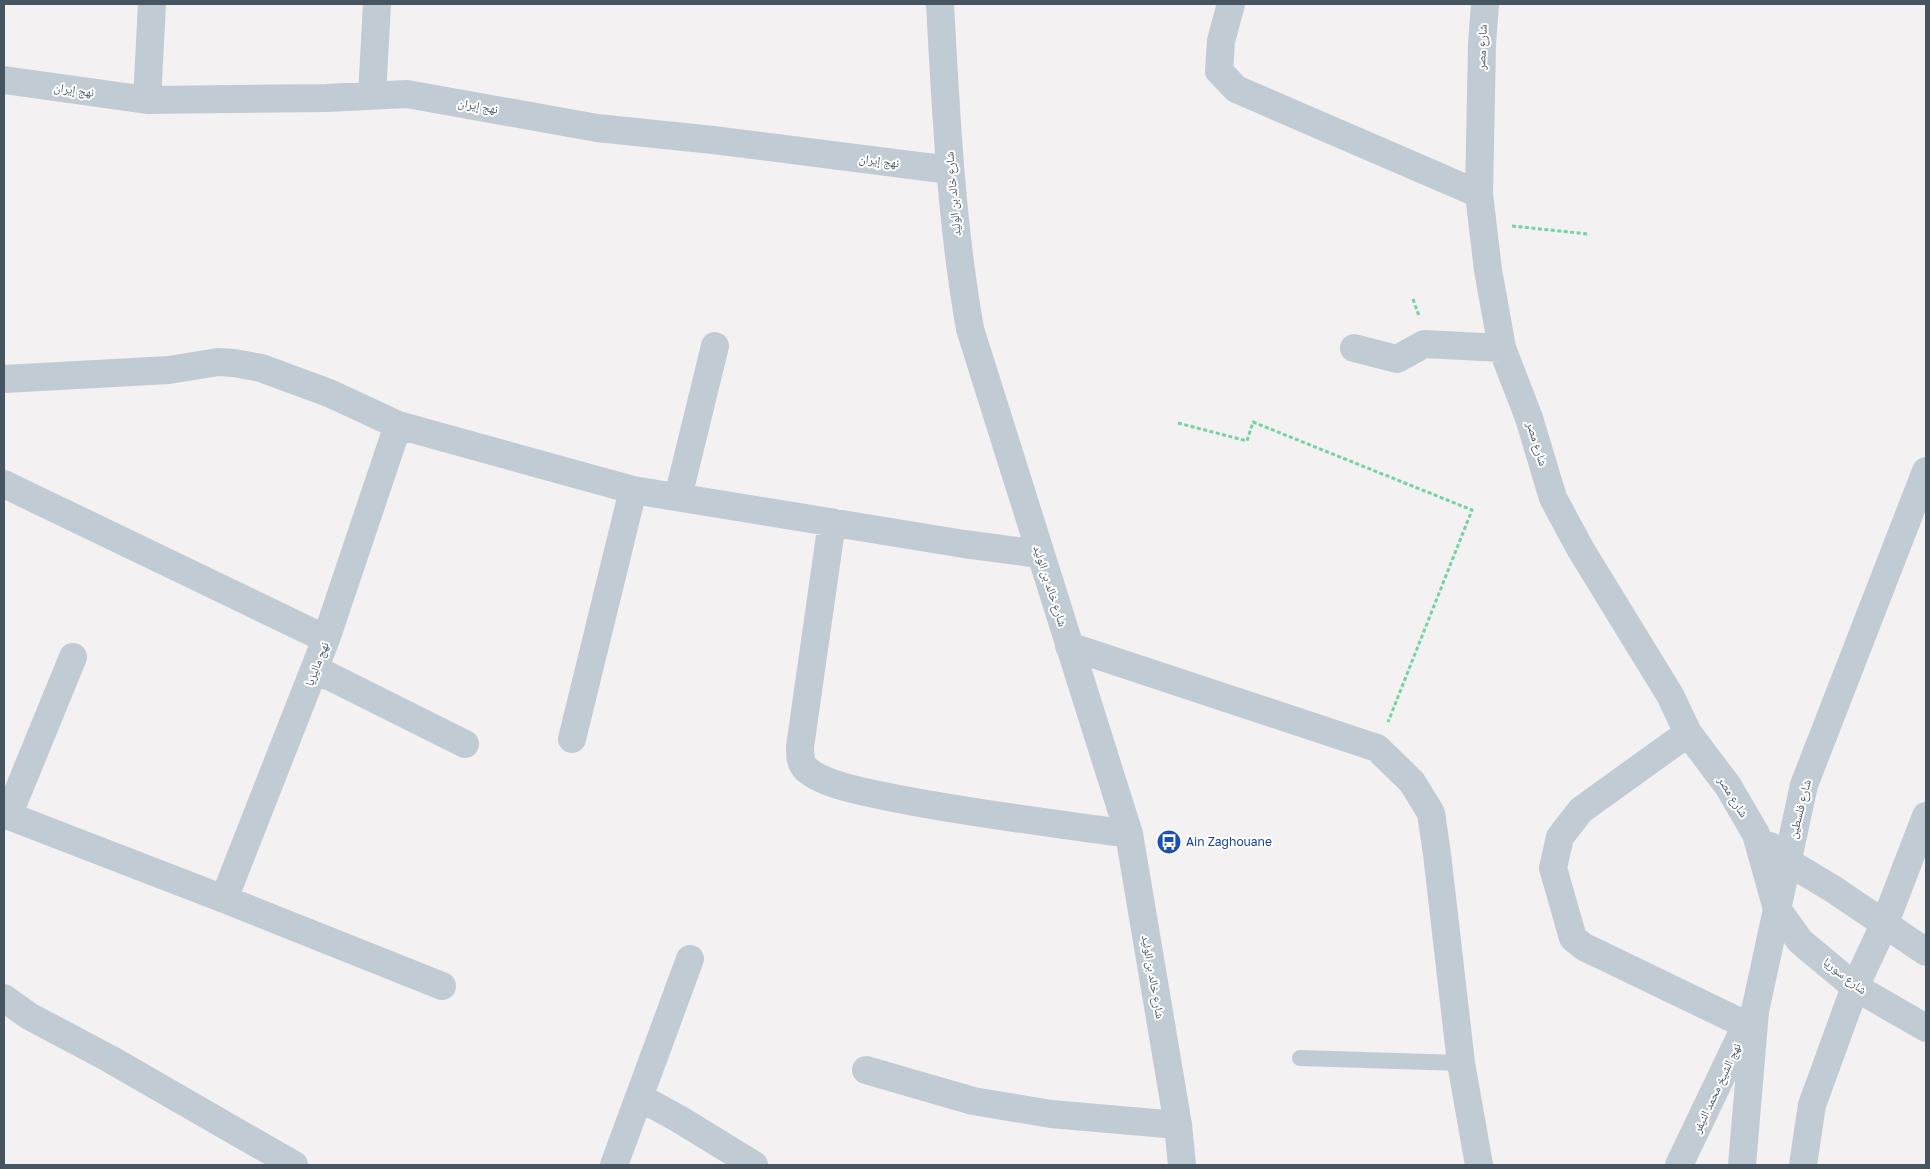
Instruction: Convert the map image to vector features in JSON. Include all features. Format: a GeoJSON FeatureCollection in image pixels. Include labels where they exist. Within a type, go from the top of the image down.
{"type":"FeatureCollection","features":[{"type":"Feature","properties":{"kind":"street"},"geometry":{"type":"LineString","coordinates":[[147,100],[152,4]]}},
{"type":"Feature","properties":{"kind":"street"},"geometry":{"type":"LineString","coordinates":[[372,95],[377,4]]}},
{"type":"Feature","properties":{"kind":"street","name":"شارع خالد بن الوليد"},"geometry":{"type":"LineString","coordinates":[[940,4],[950,170],[960,274],[970,329],[1129,834],[1178,1125],[1182,1165]]}},
{"type":"Feature","properties":{"kind":"street"},"geometry":{"type":"LineString","coordinates":[[1231,4],[1221,41],[1219,72],[1236,89],[1480,194]]}},
{"type":"Feature","properties":{"kind":"street","name":"شارع مصر"},"geometry":{"type":"LineString","coordinates":[[1485,4],[1482,44],[1480,194],[1488,270],[1502,348],[1529,418],[1553,498],[1581,550],[1670,695],[1688,733],[1728,786],[1756,834],[1776,909]]}},
{"type":"Feature","properties":{"kind":"street","name":"نهج إيران"},"geometry":{"type":"LineString","coordinates":[[4,80],[147,100],[407,94],[597,128],[713,140],[950,170]]}},
{"type":"Feature","properties":{"kind":"street"},"geometry":{"type":"LineString","coordinates":[[1354,348],[1397,359],[1424,344],[1502,348]]}},
{"type":"Feature","properties":{"kind":"street"},"geometry":{"type":"LineString","coordinates":[[678,496],[715,346]]}},
{"type":"Feature","properties":{"kind":"street"},"geometry":{"type":"LineString","coordinates":[[4,379],[169,370],[226,362],[261,368],[329,393],[398,425],[633,490],[1040,554]]}},
{"type":"Feature","properties":{"kind":"street","name":"نهج ماليزيا"},"geometry":{"type":"LineString","coordinates":[[224,898],[315,669],[398,425]]}},
{"type":"Feature","properties":{"kind":"street","name":"شارع فلسطين"},"geometry":{"type":"LineString","coordinates":[[1742,1165],[1750,1018],[1788,862],[1804,786],[1926,471]]}},
{"type":"Feature","properties":{"kind":"street"},"geometry":{"type":"LineString","coordinates":[[4,484],[326,639]]}},
{"type":"Feature","properties":{"kind":"street"},"geometry":{"type":"LineString","coordinates":[[572,740],[633,490]]}},
{"type":"Feature","properties":{"kind":"street"},"geometry":{"type":"LineString","coordinates":[[832,522],[800,748],[801,761],[805,769],[822,779],[863,792],[958,811],[1129,834]]}},
{"type":"Feature","properties":{"kind":"street"},"geometry":{"type":"LineString","coordinates":[[1070,646],[1377,748],[1412,782],[1431,813],[1461,1063],[1479,1165]]}},
{"type":"Feature","properties":{"kind":"street"},"geometry":{"type":"LineString","coordinates":[[73,657],[6,815],[224,898],[442,986]]}},
{"type":"Feature","properties":{"kind":"street"},"geometry":{"type":"LineString","coordinates":[[315,669],[465,744]]}},
{"type":"Feature","properties":{"kind":"street"},"geometry":{"type":"LineString","coordinates":[[1688,733],[1581,810],[1560,837],[1553,868],[1573,938],[1578,943],[1601,956],[1750,1018]]}},
{"type":"Feature","properties":{"kind":"street"},"geometry":{"type":"LineString","coordinates":[[1803,1165],[1812,1105],[1855,987],[1884,924],[1926,816]]}},
{"type":"Feature","properties":{"kind":"street","name":"شارع مصر"},"geometry":{"type":"LineString","coordinates":[[1756,834],[1788,862]]}},
{"type":"Feature","properties":{"kind":"street"},"geometry":{"type":"LineString","coordinates":[[1788,862],[1926,952]]}},
{"type":"Feature","properties":{"kind":"street","name":"شارع سوريا"},"geometry":{"type":"LineString","coordinates":[[1776,909],[1800,941],[1855,987],[1926,1028]]}},
{"type":"Feature","properties":{"kind":"street"},"geometry":{"type":"LineString","coordinates":[[614,1165],[690,959]]}},
{"type":"Feature","properties":{"kind":"street"},"geometry":{"type":"LineString","coordinates":[[4,998],[29,1016],[110,1059],[294,1165]]}},
{"type":"Feature","properties":{"kind":"street","name":"نهج الشيخ محمد النيفر"},"geometry":{"type":"LineString","coordinates":[[1679,1165],[1750,1018]]}},
{"type":"Feature","properties":{"kind":"street"},"geometry":{"type":"LineString","coordinates":[[866,1070],[973,1101],[1051,1114],[1178,1125]]}},
{"type":"Feature","properties":{"kind":"street"},"geometry":{"type":"LineString","coordinates":[[639,1097],[754,1165]]}},
{"type":"Feature","properties":{"kind":"lane"},"geometry":{"type":"LineString","coordinates":[[1300,1058],[1461,1063]]}},
{"type":"Feature","properties":{"kind":"path"},"geometry":{"type":"LineString","coordinates":[[1483,222],[1588,234]]}},
{"type":"Feature","properties":{"kind":"path"},"geometry":{"type":"LineString","coordinates":[[1178,423],[1247,441],[1254,422],[1472,510],[1377,748]]}},
{"type":"Feature","properties":{"kind":"place","name":"Ain Zaghouane"},"geometry":{"type":"Point","coordinates":[1169,842]}}]}
